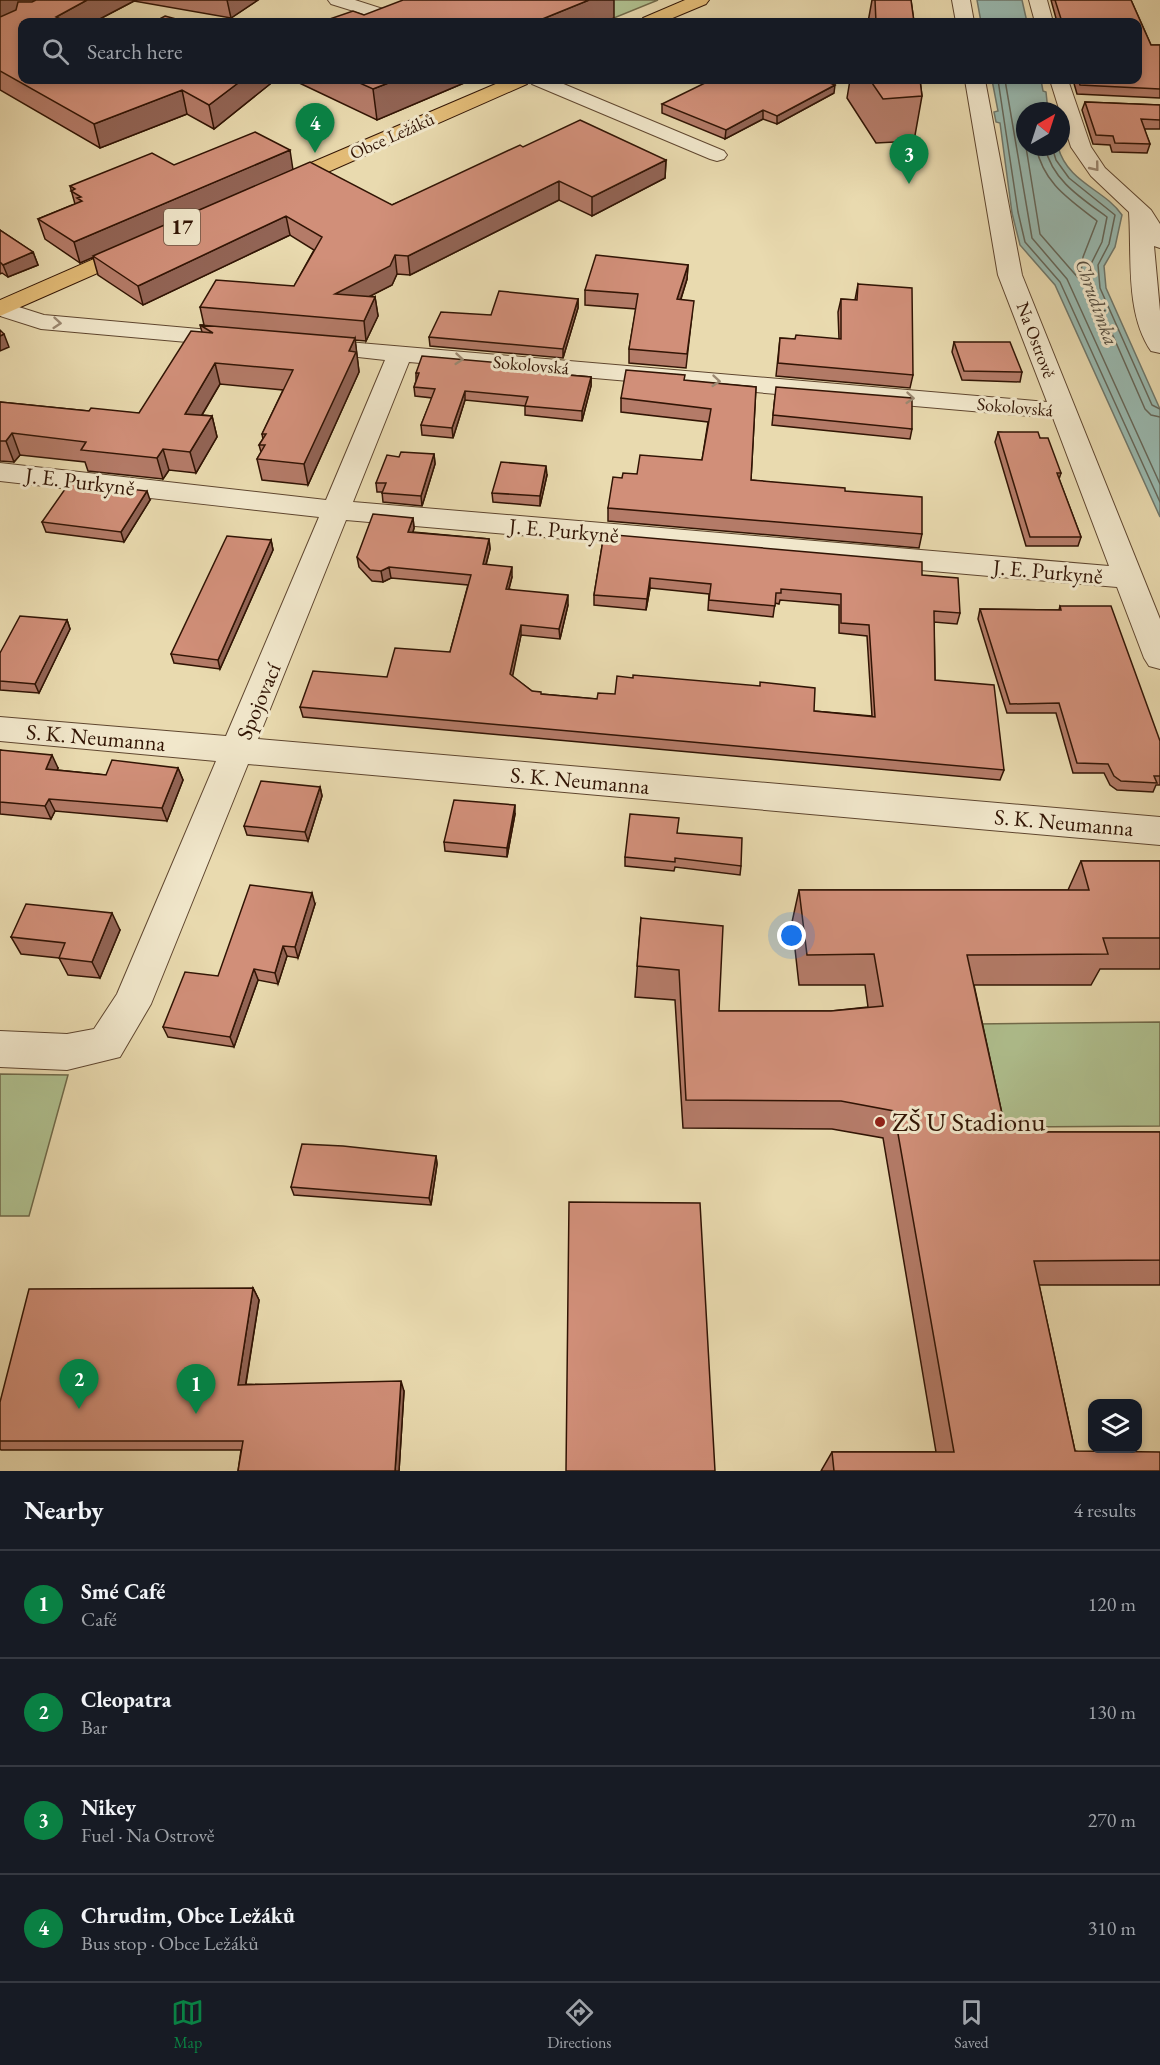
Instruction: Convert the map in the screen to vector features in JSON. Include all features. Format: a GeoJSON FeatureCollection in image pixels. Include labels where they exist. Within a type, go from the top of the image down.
{"type":"FeatureCollection","features":[{"type":"Feature","properties":{"kind":"main road"},"geometry":{"type":"LineString","coordinates":[[658,18],[700,0]]}},
{"type":"Feature","properties":{"kind":"main road","name":"Obce Ležáků"},"geometry":{"type":"LineString","coordinates":[[257,194],[511,84]]}},
{"type":"Feature","properties":{"kind":"main road","name":"17"},"geometry":{"type":"LineString","coordinates":[[0,308],[150,242]]}},
{"type":"Feature","properties":{"kind":"street"},"geometry":{"type":"LineString","coordinates":[[337,0],[393,18]]}},
{"type":"Feature","properties":{"kind":"street"},"geometry":{"type":"LineString","coordinates":[[961,0],[964,18]]}},
{"type":"Feature","properties":{"kind":"street"},"geometry":{"type":"LineString","coordinates":[[1038,0],[1043,18]]}},
{"type":"Feature","properties":{"kind":"street"},"geometry":{"type":"LineString","coordinates":[[548,84],[717,155]]}},
{"type":"Feature","properties":{"kind":"street","name":"Na Ostrově"},"geometry":{"type":"LineString","coordinates":[[976,84],[1008,266],[1160,658]]}},
{"type":"Feature","properties":{"kind":"street"},"geometry":{"type":"LineString","coordinates":[[1060,84],[1077,139],[1093,165],[1140,210],[1160,241]]}},
{"type":"Feature","properties":{"kind":"street"},"geometry":{"type":"LineString","coordinates":[[1064,101],[1089,102]]}},
{"type":"Feature","properties":{"kind":"street"},"geometry":{"type":"LineString","coordinates":[[1140,210],[1144,298],[1148,317],[1160,346]]}},
{"type":"Feature","properties":{"kind":"street"},"geometry":{"type":"LineString","coordinates":[[0,308],[41,322],[250,340]]}},
{"type":"Feature","properties":{"kind":"street","name":"Sokolovská"},"geometry":{"type":"LineString","coordinates":[[284,344],[1064,411]]}},
{"type":"Feature","properties":{"kind":"street","name":"Spojovací"},"geometry":{"type":"LineString","coordinates":[[0,1049],[67,1052],[106,1044],[132,1004],[338,510],[400,354]]}},
{"type":"Feature","properties":{"kind":"street","name":"J. E. Purkyně"},"geometry":{"type":"LineString","coordinates":[[0,471],[338,510],[1129,578]]}},
{"type":"Feature","properties":{"kind":"street","name":"S. K. Neumanna"},"geometry":{"type":"LineString","coordinates":[[0,729],[1160,831]]}},
{"type":"Feature","properties":{"kind":"green space"},"geometry":{"type":"Polygon","coordinates":[[[590,0],[658,0],[614,18],[587,8],[590,0]]]}},
{"type":"Feature","properties":{"kind":"green space"},"geometry":{"type":"Polygon","coordinates":[[[1160,1022],[1160,1126],[998,1127],[975,1024],[1160,1022]]]}},
{"type":"Feature","properties":{"kind":"green space"},"geometry":{"type":"Polygon","coordinates":[[[0,1074],[68,1075],[29,1216],[0,1216],[0,1074]]]}},
{"type":"Feature","properties":{"kind":"water"},"geometry":{"type":"Polygon","coordinates":[[[977,0],[1022,0],[1026,18],[980,18],[977,0]]]}},
{"type":"Feature","properties":{"kind":"water","name":"Chrudimka"},"geometry":{"type":"Polygon","coordinates":[[[993,84],[1042,84],[1043,91],[1046,92],[1047,102],[1016,102],[1016,156],[1062,156],[1078,177],[1106,198],[1122,215],[1115,247],[1104,266],[1106,288],[1160,409],[1160,517],[1055,285],[1020,245],[1012,213],[1000,123],[996,122],[994,112],[998,111],[993,84]]]}},
{"type":"Feature","properties":{"kind":"building"},"geometry":{"type":"Polygon","coordinates":[[[36,0],[87,0],[56,17],[58,18],[18,18],[18,81],[0,71],[0,17],[16,10],[18,2],[36,0]]]}},
{"type":"Feature","properties":{"kind":"building"},"geometry":{"type":"Polygon","coordinates":[[[403,0],[589,0],[545,18],[333,18],[353,11],[364,15],[403,0]]]}},
{"type":"Feature","properties":{"kind":"building"},"geometry":{"type":"Polygon","coordinates":[[[875,0],[911,0],[913,18],[876,18],[875,0]]]}},
{"type":"Feature","properties":{"kind":"building"},"geometry":{"type":"Polygon","coordinates":[[[1055,0],[1131,0],[1139,18],[1061,18],[1055,0]]]}},
{"type":"Feature","properties":{"kind":"building"},"geometry":{"type":"Polygon","coordinates":[[[1142,25],[1151,45],[1160,45],[1160,89],[1080,85],[1142,84],[1142,25]]]}},
{"type":"Feature","properties":{"kind":"building"},"geometry":{"type":"Polygon","coordinates":[[[23,84],[237,84],[209,105],[182,90],[94,124],[23,84]]]}},
{"type":"Feature","properties":{"kind":"building"},"geometry":{"type":"Polygon","coordinates":[[[362,84],[386,84],[373,89],[362,84]]]}},
{"type":"Feature","properties":{"kind":"building"},"geometry":{"type":"Polygon","coordinates":[[[703,84],[835,85],[777,116],[763,110],[726,130],[662,104],[703,84]]]}},
{"type":"Feature","properties":{"kind":"building"},"geometry":{"type":"Polygon","coordinates":[[[873,84],[920,84],[922,96],[883,99],[873,84]]]}},
{"type":"Feature","properties":{"kind":"building"},"geometry":{"type":"Polygon","coordinates":[[[1085,102],[1160,105],[1160,120],[1141,119],[1150,144],[1115,143],[1113,136],[1096,135],[1085,102]]]}},
{"type":"Feature","properties":{"kind":"building"},"geometry":{"type":"Polygon","coordinates":[[[580,120],[666,160],[592,197],[559,181],[408,256],[395,255],[390,266],[335,294],[375,297],[364,321],[200,307],[216,280],[294,286],[322,237],[286,216],[138,286],[93,256],[310,162],[392,205],[520,145],[523,147],[580,120]]]}},
{"type":"Feature","properties":{"kind":"building"},"geometry":{"type":"Polygon","coordinates":[[[255,132],[290,150],[74,242],[38,219],[82,201],[77,198],[81,197],[71,191],[75,189],[70,186],[152,153],[174,165],[255,132]]]}},
{"type":"Feature","properties":{"kind":"building"},"geometry":{"type":"Polygon","coordinates":[[[0,230],[33,252],[3,265],[0,262],[0,230]]]}},
{"type":"Feature","properties":{"kind":"building"},"geometry":{"type":"Polygon","coordinates":[[[596,255],[688,265],[677,299],[694,301],[687,354],[629,349],[638,294],[585,290],[596,255]]]}},
{"type":"Feature","properties":{"kind":"building"},"geometry":{"type":"Polygon","coordinates":[[[858,284],[912,288],[913,375],[778,363],[780,338],[795,339],[796,335],[841,339],[841,299],[857,300],[858,284]]]}},
{"type":"Feature","properties":{"kind":"building"},"geometry":{"type":"Polygon","coordinates":[[[499,291],[578,299],[563,349],[429,337],[441,312],[491,315],[499,291]]]}},
{"type":"Feature","properties":{"kind":"building"},"geometry":{"type":"Polygon","coordinates":[[[200,325],[355,338],[349,351],[356,352],[304,464],[257,459],[265,445],[259,445],[266,434],[262,434],[293,370],[215,363],[185,414],[212,416],[190,452],[163,449],[157,458],[81,450],[86,442],[12,433],[6,441],[0,441],[0,402],[89,411],[91,408],[139,413],[191,331],[213,333],[200,325]]]}},
{"type":"Feature","properties":{"kind":"building"},"geometry":{"type":"Polygon","coordinates":[[[954,342],[1010,342],[1022,372],[964,371],[954,342]]]}},
{"type":"Feature","properties":{"kind":"building"},"geometry":{"type":"Polygon","coordinates":[[[422,356],[557,368],[556,374],[591,377],[582,411],[525,406],[528,397],[465,391],[452,428],[421,425],[435,389],[414,387],[422,356]]]}},
{"type":"Feature","properties":{"kind":"building"},"geometry":{"type":"Polygon","coordinates":[[[626,370],[685,375],[684,380],[756,387],[751,480],[922,497],[922,534],[608,508],[613,477],[622,478],[623,473],[637,474],[640,455],[702,460],[711,409],[621,398],[626,370]]]}},
{"type":"Feature","properties":{"kind":"building"},"geometry":{"type":"Polygon","coordinates":[[[776,387],[912,398],[912,429],[773,415],[776,387]]]}},
{"type":"Feature","properties":{"kind":"building"},"geometry":{"type":"Polygon","coordinates":[[[998,432],[1038,432],[1040,438],[1048,438],[1061,473],[1057,473],[1081,537],[1030,537],[998,432]]]}},
{"type":"Feature","properties":{"kind":"building"},"geometry":{"type":"Polygon","coordinates":[[[401,452],[434,454],[421,496],[382,493],[386,483],[376,483],[387,455],[399,457],[401,452]]]}},
{"type":"Feature","properties":{"kind":"building"},"geometry":{"type":"Polygon","coordinates":[[[501,462],[546,466],[540,496],[492,493],[501,462]]]}},
{"type":"Feature","properties":{"kind":"building"},"geometry":{"type":"Polygon","coordinates":[[[70,482],[147,491],[121,532],[42,522],[70,482]]]}},
{"type":"Feature","properties":{"kind":"building"},"geometry":{"type":"Polygon","coordinates":[[[373,514],[413,518],[408,532],[489,539],[483,564],[512,567],[506,589],[568,595],[559,629],[521,625],[510,674],[532,691],[541,692],[541,694],[597,699],[598,693],[615,694],[617,676],[633,678],[633,675],[760,686],[760,682],[815,688],[814,711],[875,717],[869,625],[841,623],[841,594],[781,589],[781,593],[776,593],[775,606],[709,600],[711,584],[650,578],[647,599],[594,595],[604,534],[922,562],[922,575],[958,578],[960,613],[934,611],[935,680],[994,685],[1004,770],[300,707],[313,671],[387,677],[395,648],[450,652],[471,575],[389,567],[381,571],[370,570],[357,557],[373,514]]]}},
{"type":"Feature","properties":{"kind":"building"},"geometry":{"type":"Polygon","coordinates":[[[227,536],[271,540],[218,660],[171,654],[227,536]]]}},
{"type":"Feature","properties":{"kind":"building"},"geometry":{"type":"Polygon","coordinates":[[[1060,606],[1111,606],[1160,741],[1160,776],[1154,776],[1157,783],[1121,781],[1114,776],[1108,764],[1077,763],[1059,703],[1010,704],[980,609],[1061,610],[1060,606]]]}},
{"type":"Feature","properties":{"kind":"building"},"geometry":{"type":"Polygon","coordinates":[[[20,616],[67,620],[35,684],[0,681],[0,653],[20,616]]]}},
{"type":"Feature","properties":{"kind":"building"},"geometry":{"type":"Polygon","coordinates":[[[0,750],[52,755],[46,769],[106,775],[112,760],[178,768],[162,808],[49,799],[45,806],[0,802],[0,750]]]}},
{"type":"Feature","properties":{"kind":"building"},"geometry":{"type":"Polygon","coordinates":[[[261,781],[320,787],[305,832],[244,826],[261,781]]]}},
{"type":"Feature","properties":{"kind":"building"},"geometry":{"type":"Polygon","coordinates":[[[454,800],[515,805],[507,848],[444,842],[454,800]]]}},
{"type":"Feature","properties":{"kind":"building"},"geometry":{"type":"Polygon","coordinates":[[[630,814],[679,818],[677,833],[742,838],[741,866],[675,858],[675,862],[625,857],[630,814]]]}},
{"type":"Feature","properties":{"kind":"building"},"geometry":{"type":"Polygon","coordinates":[[[1081,861],[1160,861],[1160,938],[1103,938],[1108,954],[967,955],[1006,1132],[1160,1132],[1160,1260],[1034,1261],[1075,1451],[1088,1451],[1088,1453],[1160,1452],[1160,1471],[834,1471],[832,1452],[954,1452],[894,1111],[841,1101],[686,1100],[679,970],[637,966],[641,918],[723,926],[719,1011],[831,1011],[883,1006],[874,954],[807,955],[799,890],[1089,890],[1081,861]]]}},
{"type":"Feature","properties":{"kind":"building"},"geometry":{"type":"Polygon","coordinates":[[[250,885],[312,893],[295,947],[283,946],[275,973],[254,969],[230,1037],[163,1027],[185,972],[218,976],[250,885]]]}},
{"type":"Feature","properties":{"kind":"building"},"geometry":{"type":"Polygon","coordinates":[[[26,904],[112,913],[92,962],[59,958],[65,943],[11,937],[26,904]]]}},
{"type":"Feature","properties":{"kind":"building"},"geometry":{"type":"Polygon","coordinates":[[[302,1144],[436,1156],[429,1198],[291,1187],[302,1144]]]}},
{"type":"Feature","properties":{"kind":"building"},"geometry":{"type":"Polygon","coordinates":[[[569,1202],[700,1203],[715,1471],[566,1471],[569,1202]]]}},
{"type":"Feature","properties":{"kind":"building"},"geometry":{"type":"Polygon","coordinates":[[[253,1288],[238,1385],[401,1381],[395,1471],[238,1471],[243,1441],[0,1441],[0,1402],[29,1289],[253,1288]]]}},
{"type":"Feature","properties":{"kind":"place","name":"Chrudim, Obce Ležáků"},"geometry":{"type":"Point","coordinates":[315,153]}},
{"type":"Feature","properties":{"kind":"place","name":"Nikey"},"geometry":{"type":"Point","coordinates":[909,184]}},
{"type":"Feature","properties":{"kind":"place","name":"ZŠ U Stadionu"},"geometry":{"type":"Point","coordinates":[880,1122]}},
{"type":"Feature","properties":{"kind":"place","name":"Cleopatra"},"geometry":{"type":"Point","coordinates":[79,1409]}},
{"type":"Feature","properties":{"kind":"place","name":"Smé Café"},"geometry":{"type":"Point","coordinates":[196,1414]}}]}
